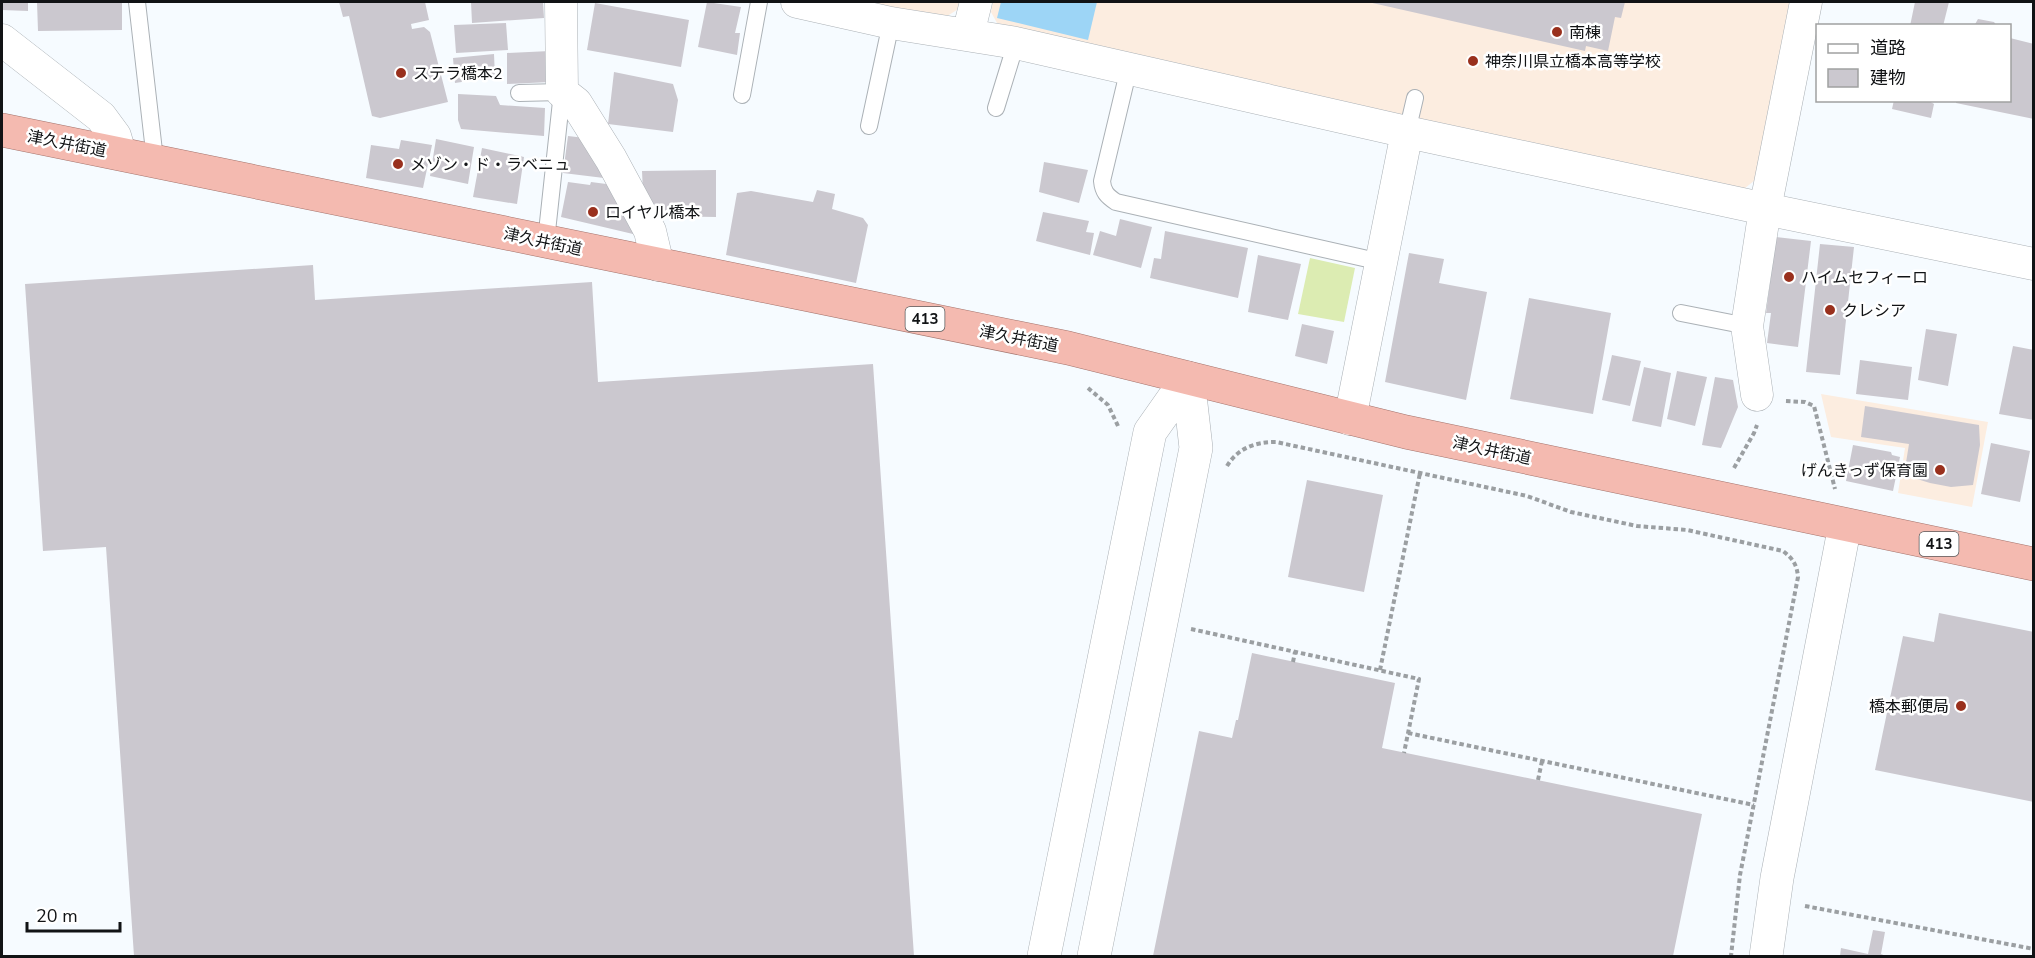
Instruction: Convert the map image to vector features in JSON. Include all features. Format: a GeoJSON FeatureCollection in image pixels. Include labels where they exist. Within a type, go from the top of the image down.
{"type":"FeatureCollection","features":[{"type":"Feature","properties":{"kind":"highway","name":"津久井街道"},"geometry":{"type":"LineString","coordinates":[[2,130],[1068,348],[1350,418],[2034,564]]}},
{"type":"Feature","properties":{"kind":"street"},"geometry":{"type":"LineString","coordinates":[[561,2],[562,92],[576,104],[650,231],[658,265]]}},
{"type":"Feature","properties":{"kind":"street"},"geometry":{"type":"LineString","coordinates":[[797,2],[891,23],[1016,43],[1407,132],[2034,264]]}},
{"type":"Feature","properties":{"kind":"street"},"geometry":{"type":"LineString","coordinates":[[968,34],[976,2]]}},
{"type":"Feature","properties":{"kind":"street"},"geometry":{"type":"LineString","coordinates":[[1758,396],[1747,326],[1765,209],[1806,2]]}},
{"type":"Feature","properties":{"kind":"street"},"geometry":{"type":"LineString","coordinates":[[2,40],[101,117],[115,135],[120,153]]}},
{"type":"Feature","properties":{"kind":"street"},"geometry":{"type":"LineString","coordinates":[[1350,418],[1407,132]]}},
{"type":"Feature","properties":{"kind":"street"},"geometry":{"type":"LineString","coordinates":[[1044,957],[1150,432],[1188,378]]}},
{"type":"Feature","properties":{"kind":"street"},"geometry":{"type":"LineString","coordinates":[[1094,957],[1196,448],[1188,378]]}},
{"type":"Feature","properties":{"kind":"street"},"geometry":{"type":"LineString","coordinates":[[1766,957],[1779,866],[1845,525]]}},
{"type":"Feature","properties":{"kind":"lane"},"geometry":{"type":"LineString","coordinates":[[137,2],[155,160]]}},
{"type":"Feature","properties":{"kind":"lane"},"geometry":{"type":"LineString","coordinates":[[742,95],[759,2]]}},
{"type":"Feature","properties":{"kind":"lane"},"geometry":{"type":"LineString","coordinates":[[869,126],[891,23]]}},
{"type":"Feature","properties":{"kind":"lane"},"geometry":{"type":"LineString","coordinates":[[996,108],[1016,43]]}},
{"type":"Feature","properties":{"kind":"lane"},"geometry":{"type":"LineString","coordinates":[[1129,68],[1102,181],[1103,190],[1108,197],[1116,202],[1381,262]]}},
{"type":"Feature","properties":{"kind":"lane"},"geometry":{"type":"LineString","coordinates":[[519,93],[562,92],[546,242]]}},
{"type":"Feature","properties":{"kind":"lane"},"geometry":{"type":"LineString","coordinates":[[1407,132],[1415,98]]}},
{"type":"Feature","properties":{"kind":"lane"},"geometry":{"type":"LineString","coordinates":[[1681,313],[1747,326]]}},
{"type":"Feature","properties":{"kind":"path"},"geometry":{"type":"LineString","coordinates":[[1084,385],[1108,405],[1117,422],[1118,430]]}},
{"type":"Feature","properties":{"kind":"path"},"geometry":{"type":"LineString","coordinates":[[1734,468],[1754,433],[1757,422],[1758,396],[1766,401],[1805,402],[1814,406],[1836,490]]}},
{"type":"Feature","properties":{"kind":"path"},"geometry":{"type":"LineString","coordinates":[[1225,470],[1232,459],[1250,446],[1262,442],[1276,442],[1527,496],[1571,512],[1637,526],[1687,530],[1783,550],[1792,558],[1798,577],[1740,875],[1731,957]]}},
{"type":"Feature","properties":{"kind":"path"},"geometry":{"type":"LineString","coordinates":[[1380,670],[1420,473]]}},
{"type":"Feature","properties":{"kind":"path"},"geometry":{"type":"LineString","coordinates":[[1192,620],[1190,629],[1419,679],[1404,753]]}},
{"type":"Feature","properties":{"kind":"path"},"geometry":{"type":"LineString","coordinates":[[1293,662],[1295,652]]}},
{"type":"Feature","properties":{"kind":"path"},"geometry":{"type":"LineString","coordinates":[[1408,733],[1754,805]]}},
{"type":"Feature","properties":{"kind":"path"},"geometry":{"type":"LineString","coordinates":[[1538,780],[1542,761]]}},
{"type":"Feature","properties":{"kind":"path"},"geometry":{"type":"LineString","coordinates":[[1804,905],[2034,949]]}},
{"type":"Feature","properties":{"kind":"shaded area"},"geometry":{"type":"Polygon","coordinates":[[[853,2],[961,2],[960,8],[944,18],[853,2]]]}},
{"type":"Feature","properties":{"kind":"shaded area","name":"神奈川県立橋本高等学校"},"geometry":{"type":"Polygon","coordinates":[[[993,2],[1795,2],[1760,176],[1744,189],[1332,100],[997,23],[991,12],[993,2]]]}},
{"type":"Feature","properties":{"kind":"shaded area","name":"げんきっず保育園"},"geometry":{"type":"Polygon","coordinates":[[[1821,394],[1988,422],[1972,507],[1898,493],[1905,448],[1831,437],[1821,394]]]}},
{"type":"Feature","properties":{"kind":"green space"},"geometry":{"type":"Polygon","coordinates":[[[1310,258],[1355,268],[1344,322],[1298,314],[1310,258]]]}},
{"type":"Feature","properties":{"kind":"water"},"geometry":{"type":"Polygon","coordinates":[[[1001,2],[1097,2],[1088,40],[997,18],[1001,2]]]}},
{"type":"Feature","properties":{"kind":"building"},"geometry":{"type":"Polygon","coordinates":[[[2,2],[28,2],[28,11],[2,10],[2,2]]]}},
{"type":"Feature","properties":{"kind":"building"},"geometry":{"type":"Polygon","coordinates":[[[37,2],[122,2],[122,30],[38,31],[37,2]]]}},
{"type":"Feature","properties":{"kind":"building","name":"ステラ橋本2"},"geometry":{"type":"Polygon","coordinates":[[[339,2],[425,2],[429,20],[411,24],[412,29],[424,27],[430,32],[448,102],[380,118],[372,116],[349,16],[343,17],[339,2]]]}},
{"type":"Feature","properties":{"kind":"building"},"geometry":{"type":"Polygon","coordinates":[[[471,2],[543,2],[544,18],[472,23],[471,2]]]}},
{"type":"Feature","properties":{"kind":"building"},"geometry":{"type":"Polygon","coordinates":[[[707,2],[741,7],[735,33],[740,33],[737,55],[698,47],[707,2]]]}},
{"type":"Feature","properties":{"kind":"building","name":"南棟"},"geometry":{"type":"Polygon","coordinates":[[[1368,2],[1625,2],[1621,18],[1615,17],[1608,51],[1586,46],[1585,51],[1368,2]]]}},
{"type":"Feature","properties":{"kind":"building"},"geometry":{"type":"Polygon","coordinates":[[[1915,2],[1949,2],[1944,24],[1910,24],[1915,2]]]}},
{"type":"Feature","properties":{"kind":"building"},"geometry":{"type":"Polygon","coordinates":[[[595,3],[689,20],[681,67],[587,50],[595,3]]]}},
{"type":"Feature","properties":{"kind":"building"},"geometry":{"type":"Polygon","coordinates":[[[1978,19],[1996,24],[1975,24],[1978,19]]]}},
{"type":"Feature","properties":{"kind":"building"},"geometry":{"type":"Polygon","coordinates":[[[506,23],[508,50],[456,53],[454,25],[506,23]]]}},
{"type":"Feature","properties":{"kind":"building"},"geometry":{"type":"Polygon","coordinates":[[[2011,38],[2034,44],[2034,119],[1956,103],[2011,102],[2011,38]]]}},
{"type":"Feature","properties":{"kind":"building"},"geometry":{"type":"Polygon","coordinates":[[[550,51],[550,82],[507,84],[507,53],[550,51]]]}},
{"type":"Feature","properties":{"kind":"building"},"geometry":{"type":"Polygon","coordinates":[[[494,54],[495,77],[455,83],[453,58],[494,54]]]}},
{"type":"Feature","properties":{"kind":"building"},"geometry":{"type":"Polygon","coordinates":[[[614,72],[673,84],[678,100],[673,132],[608,124],[614,72]]]}},
{"type":"Feature","properties":{"kind":"building"},"geometry":{"type":"Polygon","coordinates":[[[458,94],[496,96],[500,105],[545,108],[544,136],[461,129],[458,120],[458,94]]]}},
{"type":"Feature","properties":{"kind":"building"},"geometry":{"type":"Polygon","coordinates":[[[1894,102],[1930,102],[1934,104],[1931,118],[1892,109],[1894,102]]]}},
{"type":"Feature","properties":{"kind":"building"},"geometry":{"type":"Polygon","coordinates":[[[568,136],[585,138],[604,178],[563,173],[568,136]]]}},
{"type":"Feature","properties":{"kind":"building"},"geometry":{"type":"Polygon","coordinates":[[[436,139],[474,147],[468,184],[430,176],[436,139]]]}},
{"type":"Feature","properties":{"kind":"building","name":"メゾン・ド・ラベニュ"},"geometry":{"type":"Polygon","coordinates":[[[401,140],[432,145],[423,188],[366,178],[371,145],[399,149],[401,140]]]}},
{"type":"Feature","properties":{"kind":"building"},"geometry":{"type":"Polygon","coordinates":[[[482,148],[524,157],[517,204],[473,197],[482,148]]]}},
{"type":"Feature","properties":{"kind":"building"},"geometry":{"type":"Polygon","coordinates":[[[1044,162],[1088,170],[1079,203],[1039,192],[1044,162]]]}},
{"type":"Feature","properties":{"kind":"building"},"geometry":{"type":"Polygon","coordinates":[[[716,170],[716,217],[656,216],[643,193],[642,171],[716,170]]]}},
{"type":"Feature","properties":{"kind":"building","name":"ロイヤル橋本"},"geometry":{"type":"Polygon","coordinates":[[[568,182],[614,185],[635,228],[633,234],[561,217],[568,182]]]}},
{"type":"Feature","properties":{"kind":"building"},"geometry":{"type":"Polygon","coordinates":[[[817,190],[835,194],[832,209],[863,218],[868,225],[856,283],[726,255],[737,193],[751,191],[813,202],[817,190]]]}},
{"type":"Feature","properties":{"kind":"building"},"geometry":{"type":"Polygon","coordinates":[[[1043,212],[1089,221],[1086,232],[1094,233],[1090,255],[1036,241],[1043,212]]]}},
{"type":"Feature","properties":{"kind":"building"},"geometry":{"type":"Polygon","coordinates":[[[1120,219],[1152,227],[1141,268],[1093,255],[1100,231],[1116,236],[1120,219]]]}},
{"type":"Feature","properties":{"kind":"building"},"geometry":{"type":"Polygon","coordinates":[[[1165,231],[1248,248],[1238,298],[1150,278],[1154,258],[1161,259],[1165,231]]]}},
{"type":"Feature","properties":{"kind":"building","name":"ハイムセフィーロ"},"geometry":{"type":"Polygon","coordinates":[[[1776,237],[1811,241],[1798,347],[1767,343],[1771,313],[1766,313],[1776,237]]]}},
{"type":"Feature","properties":{"kind":"building","name":"クレシア"},"geometry":{"type":"Polygon","coordinates":[[[1820,244],[1854,247],[1840,375],[1806,372],[1820,244]]]}},
{"type":"Feature","properties":{"kind":"building"},"geometry":{"type":"Polygon","coordinates":[[[1409,253],[1444,259],[1439,283],[1487,292],[1466,400],[1385,382],[1409,253]]]}},
{"type":"Feature","properties":{"kind":"building"},"geometry":{"type":"Polygon","coordinates":[[[1258,255],[1301,264],[1288,320],[1248,312],[1258,255]]]}},
{"type":"Feature","properties":{"kind":"building"},"geometry":{"type":"Polygon","coordinates":[[[313,265],[315,300],[592,282],[598,382],[873,364],[914,956],[134,956],[106,547],[43,551],[25,284],[313,265]]]}},
{"type":"Feature","properties":{"kind":"building"},"geometry":{"type":"Polygon","coordinates":[[[1529,298],[1611,313],[1593,414],[1510,399],[1529,298]]]}},
{"type":"Feature","properties":{"kind":"building"},"geometry":{"type":"Polygon","coordinates":[[[1302,324],[1334,331],[1327,364],[1295,356],[1302,324]]]}},
{"type":"Feature","properties":{"kind":"building"},"geometry":{"type":"Polygon","coordinates":[[[1926,329],[1957,334],[1948,386],[1918,380],[1926,329]]]}},
{"type":"Feature","properties":{"kind":"building"},"geometry":{"type":"Polygon","coordinates":[[[2013,346],[2034,350],[2034,420],[1999,414],[2013,346]]]}},
{"type":"Feature","properties":{"kind":"building"},"geometry":{"type":"Polygon","coordinates":[[[1612,355],[1641,361],[1630,406],[1602,400],[1612,355]]]}},
{"type":"Feature","properties":{"kind":"building"},"geometry":{"type":"Polygon","coordinates":[[[1860,360],[1912,367],[1908,400],[1856,394],[1860,360]]]}},
{"type":"Feature","properties":{"kind":"building"},"geometry":{"type":"Polygon","coordinates":[[[1644,367],[1671,373],[1661,427],[1632,421],[1644,367]]]}},
{"type":"Feature","properties":{"kind":"building"},"geometry":{"type":"Polygon","coordinates":[[[1677,371],[1707,377],[1695,426],[1667,419],[1677,371]]]}},
{"type":"Feature","properties":{"kind":"building"},"geometry":{"type":"Polygon","coordinates":[[[1715,377],[1733,380],[1738,407],[1721,448],[1702,445],[1715,377]]]}},
{"type":"Feature","properties":{"kind":"building","name":"げんきっず保育園"},"geometry":{"type":"Polygon","coordinates":[[[1865,406],[1979,425],[1980,445],[1973,485],[1951,487],[1904,475],[1909,444],[1861,437],[1865,406]]]}},
{"type":"Feature","properties":{"kind":"building"},"geometry":{"type":"Polygon","coordinates":[[[1991,443],[2030,451],[2020,502],[1981,494],[1991,443]]]}},
{"type":"Feature","properties":{"kind":"building"},"geometry":{"type":"Polygon","coordinates":[[[1853,445],[1891,452],[1892,455],[1900,457],[1893,491],[1846,481],[1853,445]]]}},
{"type":"Feature","properties":{"kind":"building"},"geometry":{"type":"Polygon","coordinates":[[[1307,480],[1383,495],[1364,592],[1288,577],[1307,480]]]}},
{"type":"Feature","properties":{"kind":"building","name":"橋本郵便局"},"geometry":{"type":"Polygon","coordinates":[[[1939,613],[2034,632],[2034,802],[1875,770],[1903,636],[1934,642],[1939,613]]]}},
{"type":"Feature","properties":{"kind":"building"},"geometry":{"type":"Polygon","coordinates":[[[1252,653],[1395,683],[1382,748],[1702,814],[1673,956],[1153,956],[1199,731],[1232,738],[1252,653]]]}},
{"type":"Feature","properties":{"kind":"building"},"geometry":{"type":"Polygon","coordinates":[[[1873,930],[1885,932],[1881,954],[1886,956],[1840,956],[1841,948],[1868,954],[1873,930]]]}},
{"type":"Feature","properties":{"kind":"place","name":"南棟"},"geometry":{"type":"Point","coordinates":[1557,32]}},
{"type":"Feature","properties":{"kind":"place","name":"神奈川県立橋本高等学校"},"geometry":{"type":"Point","coordinates":[1473,61]}},
{"type":"Feature","properties":{"kind":"place","name":"ステラ橋本2"},"geometry":{"type":"Point","coordinates":[401,73]}},
{"type":"Feature","properties":{"kind":"place","name":"メゾン・ド・ラベニュ"},"geometry":{"type":"Point","coordinates":[398,164]}},
{"type":"Feature","properties":{"kind":"place","name":"ロイヤル橋本"},"geometry":{"type":"Point","coordinates":[593,212]}},
{"type":"Feature","properties":{"kind":"place","name":"ハイムセフィーロ"},"geometry":{"type":"Point","coordinates":[1789,277]}},
{"type":"Feature","properties":{"kind":"place","name":"クレシア"},"geometry":{"type":"Point","coordinates":[1830,310]}},
{"type":"Feature","properties":{"kind":"place","name":"げんきっず保育園"},"geometry":{"type":"Point","coordinates":[1940,470]}},
{"type":"Feature","properties":{"kind":"place","name":"橋本郵便局"},"geometry":{"type":"Point","coordinates":[1961,706]}}]}
